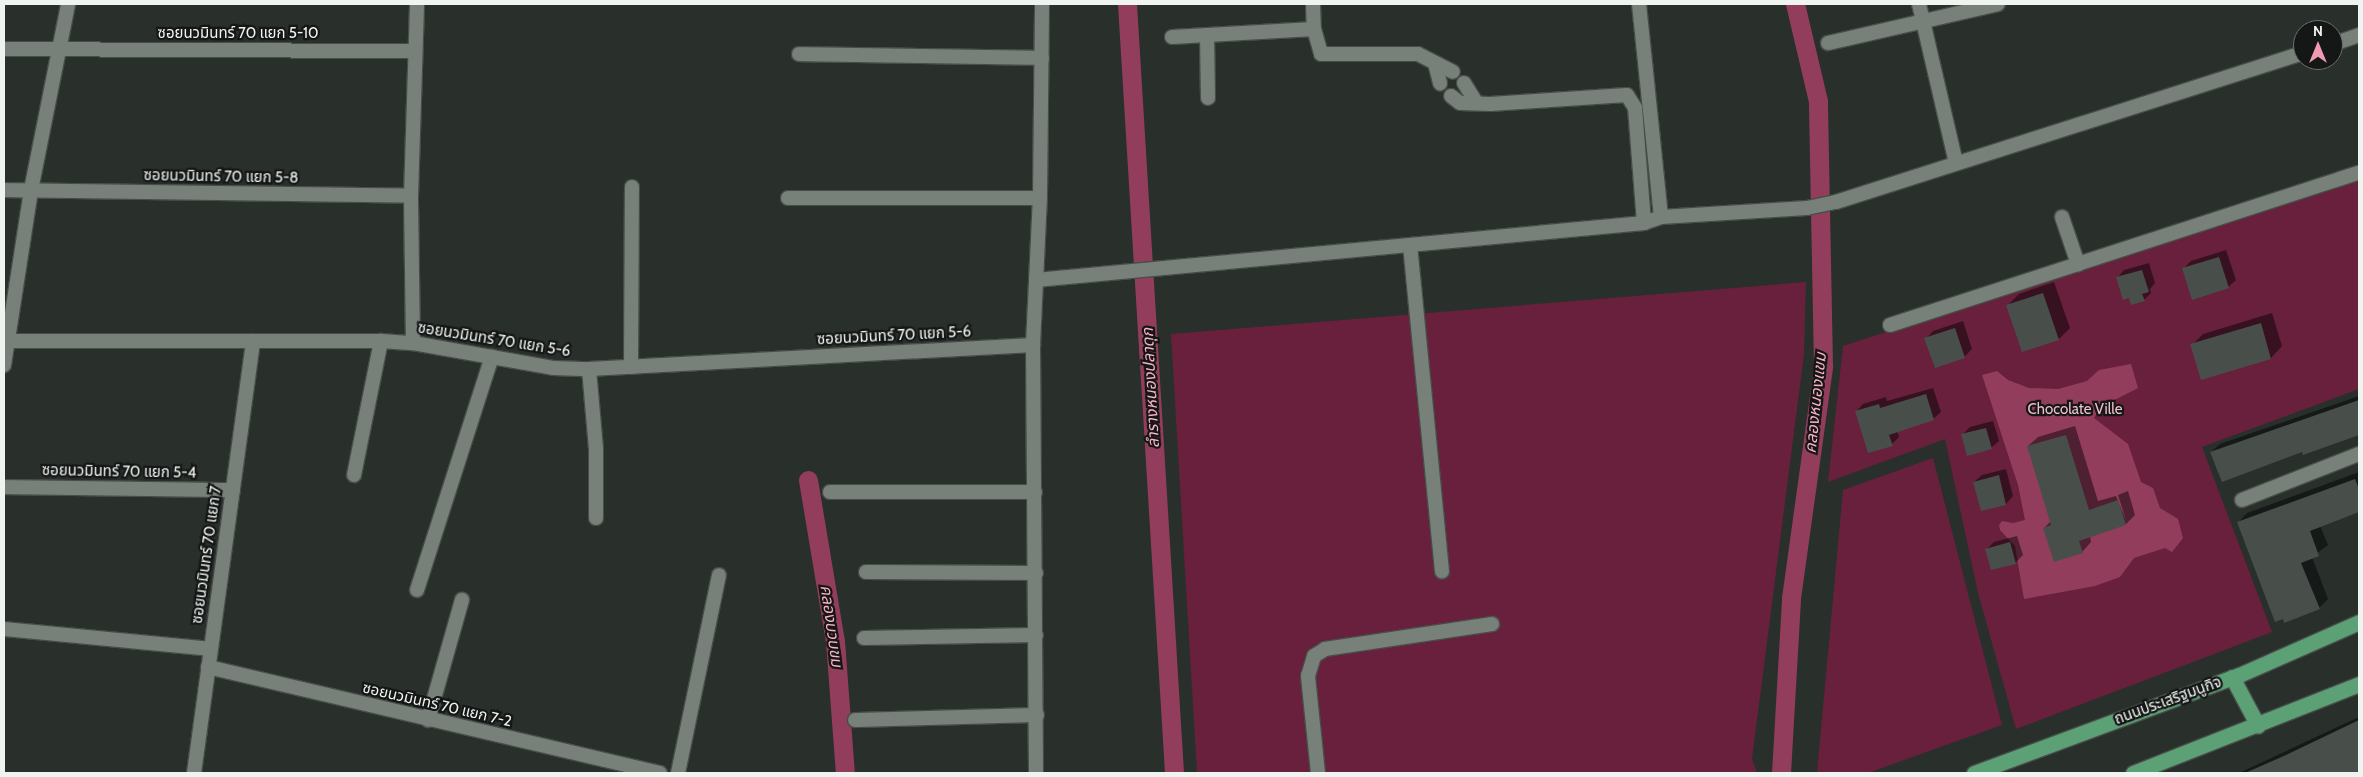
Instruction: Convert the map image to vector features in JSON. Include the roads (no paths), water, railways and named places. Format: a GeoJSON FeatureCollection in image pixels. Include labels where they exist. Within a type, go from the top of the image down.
{"type":"FeatureCollection","features":[{"type":"Feature","properties":{"kind":"main road","name":"ถนนประเสริฐมนูกิจ"},"geometry":{"type":"LineString","coordinates":[[1974,773],[2232,677],[2359,622]]}},
{"type":"Feature","properties":{"kind":"main road"},"geometry":{"type":"LineString","coordinates":[[2232,677],[2258,726]]}},
{"type":"Feature","properties":{"kind":"main road"},"geometry":{"type":"LineString","coordinates":[[2133,773],[2258,726],[2359,684]]}},
{"type":"Feature","properties":{"kind":"street"},"geometry":{"type":"LineString","coordinates":[[4,365],[31,190],[61,50],[68,4]]}},
{"type":"Feature","properties":{"kind":"street"},"geometry":{"type":"LineString","coordinates":[[414,343],[411,196],[417,4]]}},
{"type":"Feature","properties":{"kind":"street"},"geometry":{"type":"LineString","coordinates":[[1036,773],[1033,345],[1040,198],[1042,4]]}},
{"type":"Feature","properties":{"kind":"street"},"geometry":{"type":"LineString","coordinates":[[1313,4],[1314,29],[1321,54],[1418,54],[1454,72]]}},
{"type":"Feature","properties":{"kind":"street"},"geometry":{"type":"LineString","coordinates":[[1639,4],[1661,217]]}},
{"type":"Feature","properties":{"kind":"street"},"geometry":{"type":"LineString","coordinates":[[1919,4],[1956,163]]}},
{"type":"Feature","properties":{"kind":"street"},"geometry":{"type":"LineString","coordinates":[[1828,43],[1998,4]]}},
{"type":"Feature","properties":{"kind":"street"},"geometry":{"type":"LineString","coordinates":[[1172,37],[1314,29]]}},
{"type":"Feature","properties":{"kind":"street"},"geometry":{"type":"LineString","coordinates":[[1207,35],[1208,98]]}},
{"type":"Feature","properties":{"kind":"street"},"geometry":{"type":"LineString","coordinates":[[2343,41],[2359,35]]}},
{"type":"Feature","properties":{"kind":"street","name":"ซอยนวมินทร์ 70 แยก 5-10"},"geometry":{"type":"LineString","coordinates":[[4,48],[61,50],[415,51]]}},
{"type":"Feature","properties":{"kind":"street"},"geometry":{"type":"LineString","coordinates":[[799,54],[1042,58]]}},
{"type":"Feature","properties":{"kind":"street"},"geometry":{"type":"LineString","coordinates":[[1036,280],[1644,223],[1661,217],[1807,208],[1836,202],[2293,56]]}},
{"type":"Feature","properties":{"kind":"street"},"geometry":{"type":"LineString","coordinates":[[1436,63],[1440,83]]}},
{"type":"Feature","properties":{"kind":"street"},"geometry":{"type":"LineString","coordinates":[[1464,83],[1476,102]]}},
{"type":"Feature","properties":{"kind":"street"},"geometry":{"type":"LineString","coordinates":[[1451,96],[1460,103],[1627,95],[1635,108],[1644,223]]}},
{"type":"Feature","properties":{"kind":"street"},"geometry":{"type":"LineString","coordinates":[[1890,325],[2359,173]]}},
{"type":"Feature","properties":{"kind":"street"},"geometry":{"type":"LineString","coordinates":[[631,367],[632,187]]}},
{"type":"Feature","properties":{"kind":"street","name":"ซอยนวมินทร์ 70 แยก 5-8"},"geometry":{"type":"LineString","coordinates":[[4,190],[411,196]]}},
{"type":"Feature","properties":{"kind":"street"},"geometry":{"type":"LineString","coordinates":[[788,198],[1040,198]]}},
{"type":"Feature","properties":{"kind":"street"},"geometry":{"type":"LineString","coordinates":[[2062,217],[2078,264]]}},
{"type":"Feature","properties":{"kind":"street"},"geometry":{"type":"LineString","coordinates":[[1410,244],[1442,571]]}},
{"type":"Feature","properties":{"kind":"street","name":"ซอยนวมินทร์ 70 แยก 5-6"},"geometry":{"type":"LineString","coordinates":[[7,340],[381,341],[414,343],[553,368],[589,369],[1033,345]]}},
{"type":"Feature","properties":{"kind":"street","name":"ซอยนวมินทร์ 70 แยก 7"},"geometry":{"type":"LineString","coordinates":[[194,773],[253,341]]}},
{"type":"Feature","properties":{"kind":"street"},"geometry":{"type":"LineString","coordinates":[[354,475],[381,341]]}},
{"type":"Feature","properties":{"kind":"street"},"geometry":{"type":"LineString","coordinates":[[416,590],[492,357]]}},
{"type":"Feature","properties":{"kind":"street"},"geometry":{"type":"LineString","coordinates":[[589,369],[596,449],[596,518]]}},
{"type":"Feature","properties":{"kind":"street"},"geometry":{"type":"LineString","coordinates":[[2242,500],[2359,454]]}},
{"type":"Feature","properties":{"kind":"street","name":"ซอยนวมินทร์ 70 แยก 5-4"},"geometry":{"type":"LineString","coordinates":[[4,487],[233,490]]}},
{"type":"Feature","properties":{"kind":"street"},"geometry":{"type":"LineString","coordinates":[[830,492],[1035,492]]}},
{"type":"Feature","properties":{"kind":"street"},"geometry":{"type":"LineString","coordinates":[[866,572],[1036,574]]}},
{"type":"Feature","properties":{"kind":"street"},"geometry":{"type":"LineString","coordinates":[[678,773],[719,575]]}},
{"type":"Feature","properties":{"kind":"street"},"geometry":{"type":"LineString","coordinates":[[428,720],[462,600]]}},
{"type":"Feature","properties":{"kind":"street"},"geometry":{"type":"LineString","coordinates":[[1318,773],[1308,676],[1314,656],[1325,649],[1492,624]]}},
{"type":"Feature","properties":{"kind":"street"},"geometry":{"type":"LineString","coordinates":[[4,629],[210,649]]}},
{"type":"Feature","properties":{"kind":"street"},"geometry":{"type":"LineString","coordinates":[[864,638],[1036,635]]}},
{"type":"Feature","properties":{"kind":"street","name":"ซอยนวมินทร์ 70 แยก 7-2"},"geometry":{"type":"LineString","coordinates":[[208,667],[660,773]]}},
{"type":"Feature","properties":{"kind":"street"},"geometry":{"type":"LineString","coordinates":[[855,720],[1037,715]]}},
{"type":"Feature","properties":{"kind":"waterway","name":"ลำรางหนองปลาดุก"},"geometry":{"type":"LineString","coordinates":[[1127,4],[1174,773]]}},
{"type":"Feature","properties":{"kind":"waterway","name":"คลองหนองแขม"},"geometry":{"type":"LineString","coordinates":[[1781,773],[1791,598],[1823,366],[1818,101],[1795,4]]}},
{"type":"Feature","properties":{"kind":"waterway","name":"คลองบวบขม"},"geometry":{"type":"LineString","coordinates":[[808,480],[835,641],[845,773]]}},
{"type":"Feature","properties":{"kind":"park label","name":"Chocolate Ville"},"geometry":{"type":"Point","coordinates":[2075,410]}}]}
